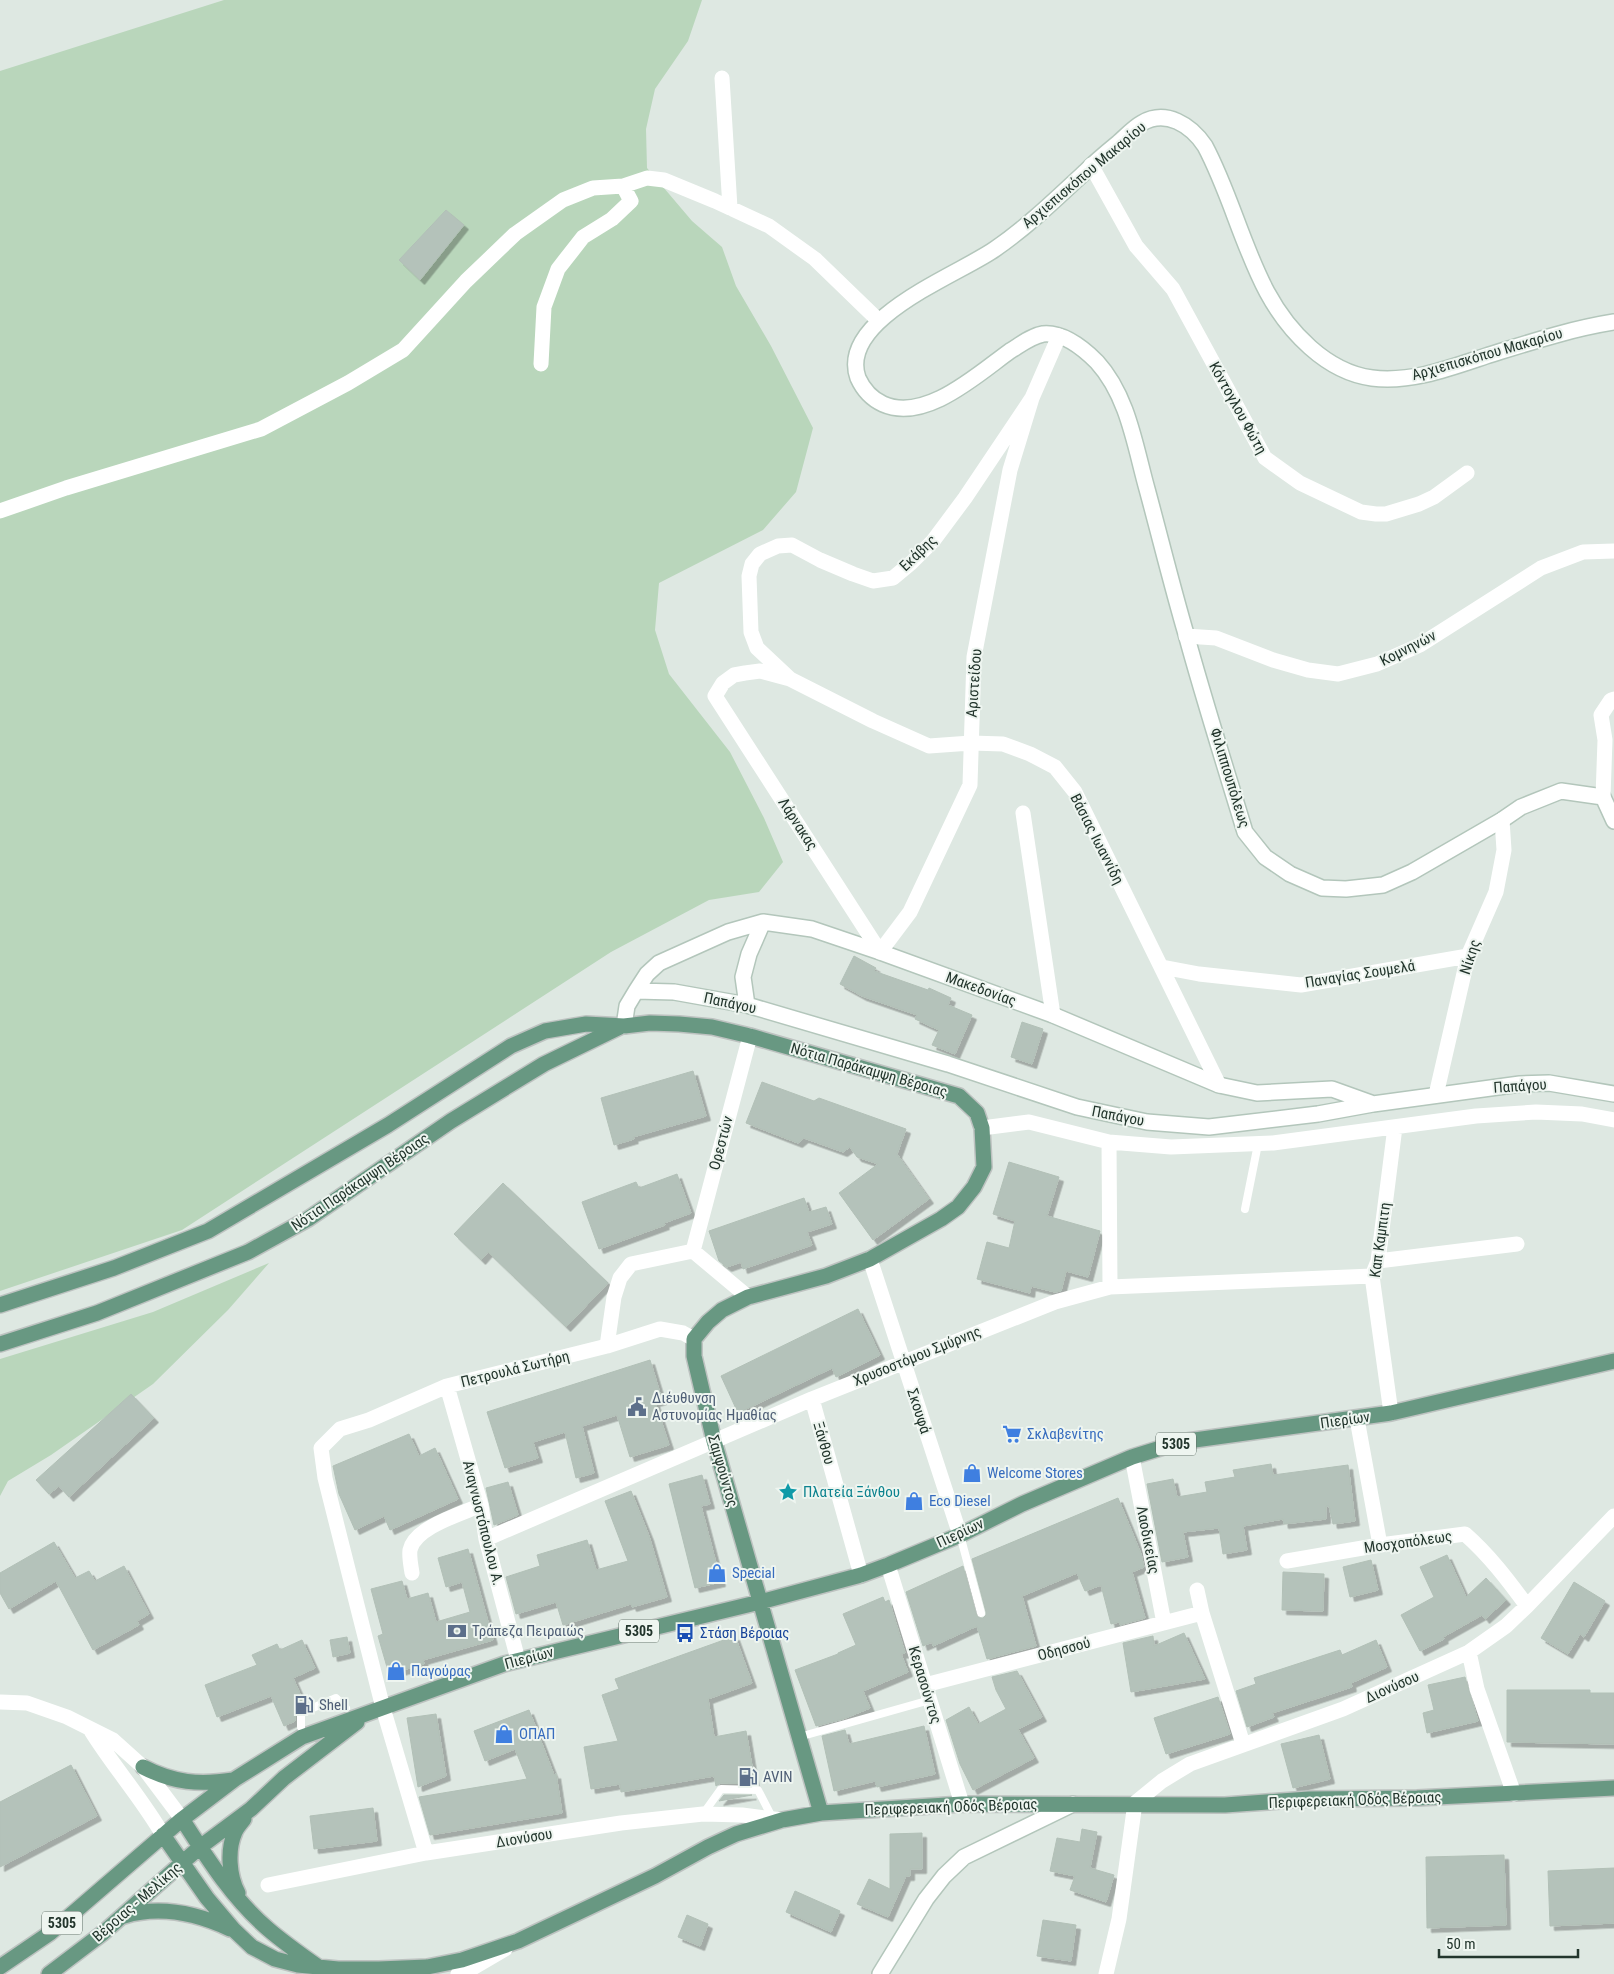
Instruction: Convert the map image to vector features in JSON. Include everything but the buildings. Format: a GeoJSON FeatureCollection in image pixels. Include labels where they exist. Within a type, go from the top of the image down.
{"type":"FeatureCollection","features":[{"type":"Feature","properties":{"kind":"main road","name":"Νότια Παράκαμψη Βέροιας"},"geometry":{"type":"LineString","coordinates":[[0,1305],[114,1268],[208,1231],[388,1125],[511,1046],[545,1031],[586,1024],[624,1026],[650,1023],[712,1028],[750,1036],[959,1096],[977,1113],[982,1128],[984,1167],[967,1197],[958,1207],[941,1220],[870,1259],[826,1276],[748,1297],[722,1310],[694,1338]]}},
{"type":"Feature","properties":{"kind":"main road","name":"Νότια Παράκαμψη Βέροιας"},"geometry":{"type":"LineString","coordinates":[[0,1344],[97,1313],[248,1252],[308,1220],[451,1121],[535,1069],[624,1026]]}},
{"type":"Feature","properties":{"kind":"main road","name":"Σαμψούντος"},"geometry":{"type":"LineString","coordinates":[[694,1338],[694,1356],[714,1441],[760,1602]]}},
{"type":"Feature","properties":{"kind":"main road","name":"Πιερίων"},"geometry":{"type":"LineString","coordinates":[[163,1835],[235,1779],[302,1737],[518,1660],[760,1602],[861,1575],[960,1534],[1022,1504],[1132,1457],[1180,1442],[1391,1413],[1614,1361]]}},
{"type":"Feature","properties":{"kind":"main road"},"geometry":{"type":"LineString","coordinates":[[760,1602],[822,1813]]}},
{"type":"Feature","properties":{"kind":"main road","name":"Πιερίων"},"geometry":{"type":"LineString","coordinates":[[200,1847],[251,1809],[284,1778],[368,1713]]}},
{"type":"Feature","properties":{"kind":"main road"},"geometry":{"type":"LineString","coordinates":[[143,1767],[163,1777],[190,1783],[212,1783],[235,1779]]}},
{"type":"Feature","properties":{"kind":"main road","name":"Περιφερειακή Οδός Βέροιας"},"geometry":{"type":"LineString","coordinates":[[163,1835],[207,1898],[234,1930],[252,1947],[275,1958],[298,1965],[338,1969],[379,1970],[426,1966],[462,1960],[518,1941],[655,1876],[736,1834],[778,1820],[822,1813],[962,1804],[1135,1803],[1226,1805],[1309,1799],[1416,1798],[1614,1788]]}},
{"type":"Feature","properties":{"kind":"main road"},"geometry":{"type":"LineString","coordinates":[[245,1906],[233,1883],[230,1857],[235,1832],[251,1809]]}},
{"type":"Feature","properties":{"kind":"main road"},"geometry":{"type":"LineString","coordinates":[[182,1820],[215,1870],[245,1906],[266,1928],[318,1967]]}},
{"type":"Feature","properties":{"kind":"main road","name":"5305"},"geometry":{"type":"LineString","coordinates":[[0,1967],[63,1923],[163,1835]]}},
{"type":"Feature","properties":{"kind":"main road","name":"Βέροιας - Μελίκης"},"geometry":{"type":"LineString","coordinates":[[49,1974],[120,1917],[200,1847]]}},
{"type":"Feature","properties":{"kind":"main road"},"geometry":{"type":"LineString","coordinates":[[120,1917],[140,1911],[166,1910],[210,1919],[234,1930]]}},
{"type":"Feature","properties":{"kind":"street"},"geometry":{"type":"LineString","coordinates":[[722,78],[730,208]]}},
{"type":"Feature","properties":{"kind":"street","name":"Αρχιεπισκόπου Μακαρίου"},"geometry":{"type":"LineString","coordinates":[[1059,336],[1045,334],[1024,342],[945,397],[923,406],[903,408],[886,406],[867,392],[858,377],[858,354],[860,347],[878,320],[906,300],[994,250],[1051,203],[1141,123],[1162,117],[1177,121],[1188,127],[1199,137],[1212,159],[1242,236],[1267,292],[1286,322],[1304,342],[1333,365],[1358,376],[1382,379],[1407,377],[1454,366],[1561,333],[1614,322]]}},
{"type":"Feature","properties":{"kind":"street","name":"Κόντογλου Φώτη"},"geometry":{"type":"LineString","coordinates":[[1091,166],[1136,246],[1173,289],[1264,458],[1288,476],[1300,482],[1361,512],[1376,514],[1401,510],[1419,504],[1467,473]]}},
{"type":"Feature","properties":{"kind":"street"},"geometry":{"type":"LineString","coordinates":[[0,511],[66,488],[261,429],[340,388],[403,350],[466,281],[515,234],[563,200],[593,188],[623,186],[647,178],[664,180],[769,226],[815,259],[878,320]]}},
{"type":"Feature","properties":{"kind":"street"},"geometry":{"type":"LineString","coordinates":[[541,364],[544,307],[558,269],[582,238],[612,219],[631,201],[623,186]]}},
{"type":"Feature","properties":{"kind":"street","name":"Εκάβης"},"geometry":{"type":"LineString","coordinates":[[790,679],[756,648],[751,632],[749,576],[752,564],[760,554],[778,546],[792,545],[820,560],[853,574],[873,580],[893,578],[933,541],[1032,398],[1059,336]]}},
{"type":"Feature","properties":{"kind":"street","name":"Φιλιππουπόλεως"},"geometry":{"type":"LineString","coordinates":[[1059,336],[1075,344],[1097,362],[1125,406],[1186,636],[1245,832],[1265,857],[1290,874],[1322,888],[1346,889],[1383,885],[1412,872],[1502,820],[1521,806],[1561,791],[1603,797]]}},
{"type":"Feature","properties":{"kind":"street","name":"Αριστείδου"},"geometry":{"type":"LineString","coordinates":[[880,952],[910,912],[970,785],[974,657],[1010,470],[1032,398]]}},
{"type":"Feature","properties":{"kind":"street","name":"Κομνηνών"},"geometry":{"type":"LineString","coordinates":[[1186,636],[1216,638],[1273,660],[1308,670],[1338,674],[1378,664],[1420,645],[1541,568],[1583,552],[1614,551]]}},
{"type":"Feature","properties":{"kind":"street","name":"Βάσιας Ιωαννίδη"},"geometry":{"type":"LineString","coordinates":[[715,696],[723,683],[734,675],[760,671],[790,679],[872,721],[929,746],[971,743],[1002,744],[1055,766],[1075,792],[1219,1086]]}},
{"type":"Feature","properties":{"kind":"street","name":"Λάρνακας"},"geometry":{"type":"LineString","coordinates":[[715,696],[880,952]]}},
{"type":"Feature","properties":{"kind":"street"},"geometry":{"type":"LineString","coordinates":[[1614,699],[1610,700],[1601,715],[1605,740],[1603,797],[1614,821]]}},
{"type":"Feature","properties":{"kind":"street"},"geometry":{"type":"LineString","coordinates":[[1023,813],[1053,1015]]}},
{"type":"Feature","properties":{"kind":"street","name":"Νίκης"},"geometry":{"type":"LineString","coordinates":[[1436,1095],[1468,956],[1496,892],[1504,850],[1502,820]]}},
{"type":"Feature","properties":{"kind":"street"},"geometry":{"type":"LineString","coordinates":[[747,1005],[743,977],[749,954],[763,922]]}},
{"type":"Feature","properties":{"kind":"street","name":"Μακεδονίας"},"geometry":{"type":"LineString","coordinates":[[624,1026],[627,1006],[648,974],[660,963],[674,954],[728,932],[763,922],[812,929],[880,952],[1053,1015],[1219,1086],[1257,1093],[1332,1089],[1373,1104]]}},
{"type":"Feature","properties":{"kind":"street","name":"Παναγίας Σουμελά"},"geometry":{"type":"LineString","coordinates":[[1162,967],[1208,975],[1301,984],[1468,956]]}},
{"type":"Feature","properties":{"kind":"street","name":"Παπάγου"},"geometry":{"type":"LineString","coordinates":[[636,991],[674,992],[747,1005],[948,1064],[1076,1107],[1147,1122],[1209,1127],[1318,1114],[1373,1104],[1520,1084],[1549,1084],[1614,1094]]}},
{"type":"Feature","properties":{"kind":"street","name":"Ορεστών"},"geometry":{"type":"LineString","coordinates":[[693,1251],[750,1036]]}},
{"type":"Feature","properties":{"kind":"street","name":"Παπάγου"},"geometry":{"type":"LineString","coordinates":[[982,1128],[1029,1122],[1109,1142],[1172,1147],[1274,1143],[1476,1116],[1536,1112],[1582,1114],[1614,1120]]}},
{"type":"Feature","properties":{"kind":"street","name":"Καπ Καμπιτη"},"geometry":{"type":"LineString","coordinates":[[1391,1413],[1372,1276],[1378,1261],[1395,1127]]}},
{"type":"Feature","properties":{"kind":"street"},"geometry":{"type":"LineString","coordinates":[[1109,1142],[1110,1287]]}},
{"type":"Feature","properties":{"kind":"street"},"geometry":{"type":"LineString","coordinates":[[1378,1261],[1517,1244]]}},
{"type":"Feature","properties":{"kind":"street"},"geometry":{"type":"LineString","coordinates":[[607,1346],[614,1297],[620,1278],[631,1264],[693,1251],[748,1297]]}},
{"type":"Feature","properties":{"kind":"street","name":"Σκουφά"},"geometry":{"type":"LineString","coordinates":[[870,1259],[902,1362],[960,1534]]}},
{"type":"Feature","properties":{"kind":"street","name":"Χρυσοστόμου Σμύρνης"},"geometry":{"type":"LineString","coordinates":[[486,1539],[812,1399],[1056,1302],[1110,1287],[1372,1276]]}},
{"type":"Feature","properties":{"kind":"street","name":"Πετρουλά Σωτήρη"},"geometry":{"type":"LineString","coordinates":[[384,1708],[325,1478],[321,1448],[340,1429],[369,1420],[448,1386],[607,1346],[660,1329],[683,1333],[694,1338]]}},
{"type":"Feature","properties":{"kind":"street","name":"Αναγνωστόπουλου Α."},"geometry":{"type":"LineString","coordinates":[[448,1386],[481,1505],[486,1539],[518,1660]]}},
{"type":"Feature","properties":{"kind":"street","name":"Ξάνθου"},"geometry":{"type":"LineString","coordinates":[[812,1399],[861,1575]]}},
{"type":"Feature","properties":{"kind":"street"},"geometry":{"type":"LineString","coordinates":[[1357,1419],[1380,1545]]}},
{"type":"Feature","properties":{"kind":"street","name":"Λαοδικείας"},"geometry":{"type":"LineString","coordinates":[[1132,1457],[1164,1623]]}},
{"type":"Feature","properties":{"kind":"street"},"geometry":{"type":"LineString","coordinates":[[412,1573],[410,1550],[414,1538],[423,1530],[481,1505]]}},
{"type":"Feature","properties":{"kind":"street","name":"Διονύσου"},"geometry":{"type":"LineString","coordinates":[[1135,1803],[1162,1782],[1190,1764],[1344,1709],[1468,1652],[1506,1626],[1614,1516]]}},
{"type":"Feature","properties":{"kind":"street","name":"Μοσχοπόλεως"},"geometry":{"type":"LineString","coordinates":[[1286,1561],[1380,1545],[1465,1534],[1503,1572],[1527,1606]]}},
{"type":"Feature","properties":{"kind":"street","name":"Κερασούντος"},"geometry":{"type":"LineString","coordinates":[[888,1565],[962,1804]]}},
{"type":"Feature","properties":{"kind":"street"},"geometry":{"type":"LineString","coordinates":[[1198,1590],[1202,1613],[1242,1744]]}},
{"type":"Feature","properties":{"kind":"street","name":"Οδησσού"},"geometry":{"type":"LineString","coordinates":[[925,1685],[1202,1613]]}},
{"type":"Feature","properties":{"kind":"street"},"geometry":{"type":"LineString","coordinates":[[1468,1652],[1477,1689],[1514,1794]]}},
{"type":"Feature","properties":{"kind":"street"},"geometry":{"type":"LineString","coordinates":[[0,1702],[27,1703],[67,1717],[113,1740],[143,1767],[182,1820]]}},
{"type":"Feature","properties":{"kind":"street"},"geometry":{"type":"LineString","coordinates":[[384,1708],[426,1853]]}},
{"type":"Feature","properties":{"kind":"street"},"geometry":{"type":"LineString","coordinates":[[90,1729],[152,1815],[163,1835]]}},
{"type":"Feature","properties":{"kind":"street"},"geometry":{"type":"LineString","coordinates":[[1106,1974],[1119,1919],[1135,1803]]}},
{"type":"Feature","properties":{"kind":"street"},"geometry":{"type":"LineString","coordinates":[[880,1974],[926,1899],[944,1876],[964,1857],[1073,1804]]}},
{"type":"Feature","properties":{"kind":"street","name":"Διονύσου"},"geometry":{"type":"LineString","coordinates":[[268,1885],[426,1853],[621,1824],[703,1814],[742,1815],[778,1820]]}},
{"type":"Feature","properties":{"kind":"street"},"geometry":{"type":"LineString","coordinates":[[458,1974],[471,1969],[518,1941]]}},
{"type":"Feature","properties":{"kind":"lane"},"geometry":{"type":"LineString","coordinates":[[1245,1209],[1258,1144]]}},
{"type":"Feature","properties":{"kind":"lane"},"geometry":{"type":"LineString","coordinates":[[960,1534],[981,1613]]}},
{"type":"Feature","properties":{"kind":"lane"},"geometry":{"type":"LineString","coordinates":[[301,1727],[301,1713],[336,1698],[346,1708]]}},
{"type":"Feature","properties":{"kind":"lane"},"geometry":{"type":"LineString","coordinates":[[799,1737],[930,1700]]}},
{"type":"Feature","properties":{"kind":"lane"},"geometry":{"type":"LineString","coordinates":[[703,1814],[721,1789],[758,1790],[778,1820]]}},
{"type":"Feature","properties":{"kind":"green space"},"geometry":{"type":"Polygon","coordinates":[[[224,0],[702,0],[688,41],[655,89],[646,129],[647,168],[692,221],[722,247],[736,286],[771,346],[813,428],[796,492],[763,530],[659,583],[655,630],[669,674],[730,752],[764,818],[783,862],[759,892],[709,900],[611,952],[182,1230],[0,1291],[0,71],[224,0]]]}},
{"type":"Feature","properties":{"kind":"green space"},"geometry":{"type":"Polygon","coordinates":[[[269,1263],[228,1310],[153,1384],[51,1455],[8,1481],[0,1496],[0,1359],[153,1312],[269,1263]]]}},
{"type":"Feature","properties":{"kind":"place","name":"Διέυθυνση Αστυνομίας Ημαθίας"},"geometry":{"type":"Point","coordinates":[637,1407]}},
{"type":"Feature","properties":{"kind":"place","name":"Σκλαβενίτης"},"geometry":{"type":"Point","coordinates":[1012,1434]}},
{"type":"Feature","properties":{"kind":"place","name":"Welcome Stores"},"geometry":{"type":"Point","coordinates":[972,1473]}},
{"type":"Feature","properties":{"kind":"place","name":"Πλατεία Ξάνθου"},"geometry":{"type":"Point","coordinates":[788,1492]}},
{"type":"Feature","properties":{"kind":"place","name":"Eco Diesel"},"geometry":{"type":"Point","coordinates":[914,1501]}},
{"type":"Feature","properties":{"kind":"place","name":"Special"},"geometry":{"type":"Point","coordinates":[717,1573]}},
{"type":"Feature","properties":{"kind":"place","name":"Τράπεζα Πειραιώς"},"geometry":{"type":"Point","coordinates":[457,1631]}},
{"type":"Feature","properties":{"kind":"place","name":"Στάση Βέροιας"},"geometry":{"type":"Point","coordinates":[685,1633]}},
{"type":"Feature","properties":{"kind":"place","name":"Παγούρας"},"geometry":{"type":"Point","coordinates":[396,1671]}},
{"type":"Feature","properties":{"kind":"place","name":"Shell"},"geometry":{"type":"Point","coordinates":[304,1705]}},
{"type":"Feature","properties":{"kind":"place","name":"ΟΠΑΠ"},"geometry":{"type":"Point","coordinates":[504,1734]}},
{"type":"Feature","properties":{"kind":"place","name":"AVIN"},"geometry":{"type":"Point","coordinates":[748,1777]}}]}
